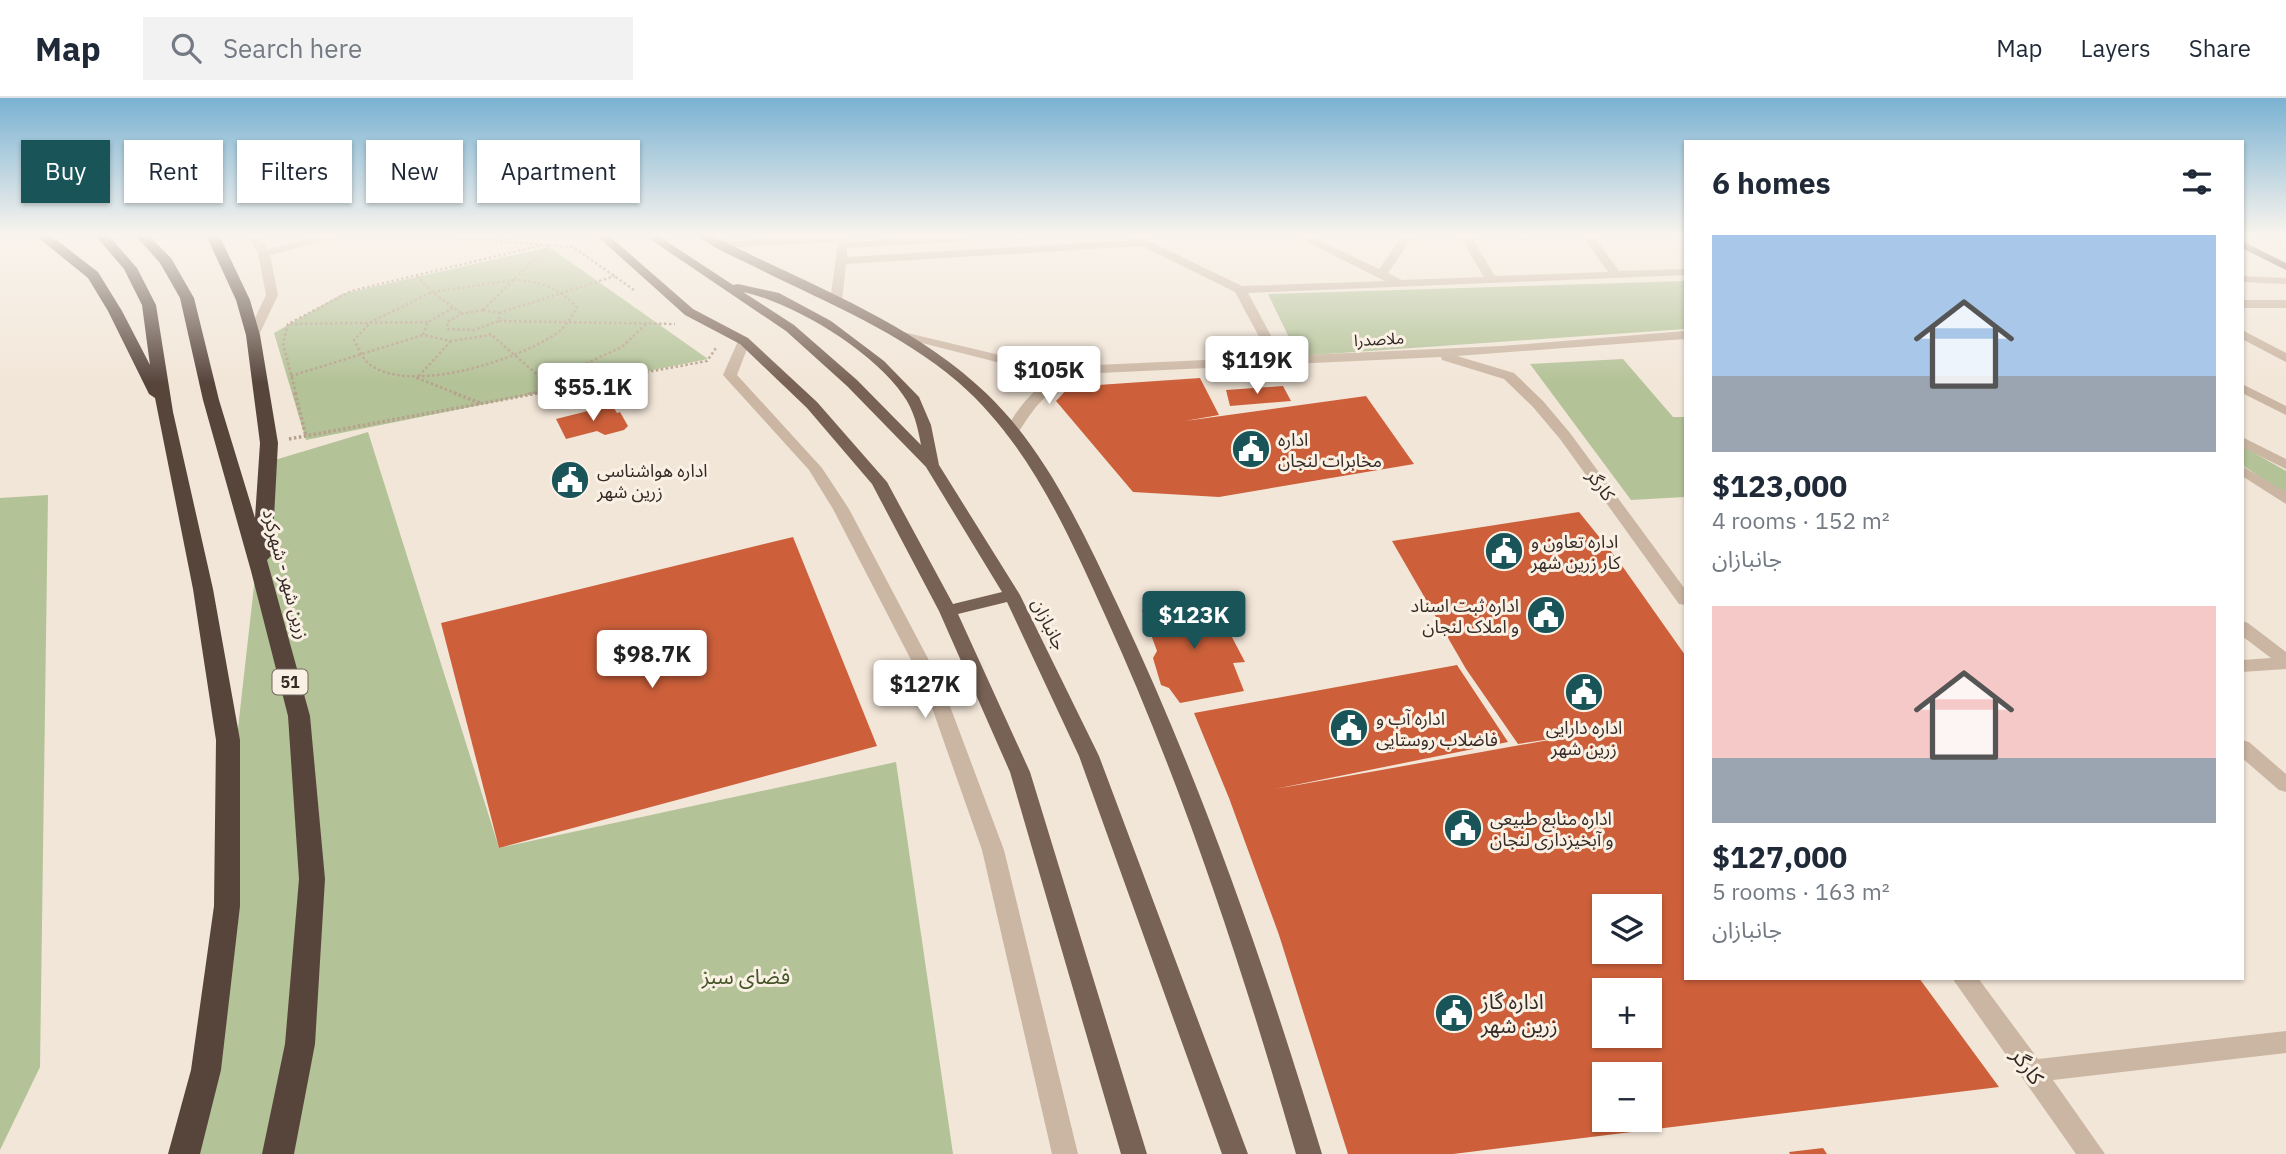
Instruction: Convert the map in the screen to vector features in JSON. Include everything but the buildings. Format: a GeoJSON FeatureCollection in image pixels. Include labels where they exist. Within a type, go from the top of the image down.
{"type":"FeatureCollection","features":[{"type":"Feature","properties":{"kind":"highway"},"geometry":{"type":"LineString","coordinates":[[99,284],[116,311],[165,412]]}},
{"type":"Feature","properties":{"kind":"highway"},"geometry":{"type":"LineString","coordinates":[[138,284],[149,305],[165,412],[203,589],[228,740],[227,906],[206,1070],[184,1154]]}},
{"type":"Feature","properties":{"kind":"highway","name":"زرین شهر - شهرکرد"},"geometry":{"type":"LineString","coordinates":[[179,284],[187,298],[211,400],[261,571],[299,716],[312,879],[300,1044],[278,1154]]}},
{"type":"Feature","properties":{"kind":"highway"},"geometry":{"type":"LineString","coordinates":[[236,284],[253,335],[270,443],[261,571]]}},
{"type":"Feature","properties":{"kind":"main road"},"geometry":{"type":"LineString","coordinates":[[658,284],[689,312],[744,341],[812,405],[879,482],[948,611],[1020,772],[1134,1154]]}},
{"type":"Feature","properties":{"kind":"main road","name":"جانبازان"},"geometry":{"type":"LineString","coordinates":[[725,284],[790,328],[852,383],[932,465],[1012,595],[1089,756],[1235,1154]]}},
{"type":"Feature","properties":{"kind":"main road"},"geometry":{"type":"LineString","coordinates":[[726,284],[777,297],[856,345],[907,390],[922,422],[932,465]]}},
{"type":"Feature","properties":{"kind":"main road"},"geometry":{"type":"LineString","coordinates":[[802,284],[899,333],[944,364],[983,398],[1012,432],[1064,511],[1128,643],[1200,825],[1264,1001],[1309,1154]]}},
{"type":"Feature","properties":{"kind":"main road"},"geometry":{"type":"LineString","coordinates":[[948,611],[1012,595]]}},
{"type":"Feature","properties":{"kind":"main road"},"geometry":{"type":"LineString","coordinates":[[1294,1154],[1299,1120]]}},
{"type":"Feature","properties":{"kind":"street"},"geometry":{"type":"LineString","coordinates":[[253,335],[272,295],[270,284]]}},
{"type":"Feature","properties":{"kind":"street"},"geometry":{"type":"LineString","coordinates":[[836,301],[838,284]]}},
{"type":"Feature","properties":{"kind":"street"},"geometry":{"type":"LineString","coordinates":[[1228,284],[1240,290],[1370,284]]}},
{"type":"Feature","properties":{"kind":"street"},"geometry":{"type":"LineString","coordinates":[[1240,290],[1279,362]]}},
{"type":"Feature","properties":{"kind":"street"},"geometry":{"type":"LineString","coordinates":[[2244,304],[2286,304]]}},
{"type":"Feature","properties":{"kind":"street","name":"ملاصدرا"},"geometry":{"type":"LineString","coordinates":[[899,333],[1012,362],[1075,370],[1436,354],[1684,335]]}},
{"type":"Feature","properties":{"kind":"street"},"geometry":{"type":"LineString","coordinates":[[2244,335],[2286,358]]}},
{"type":"Feature","properties":{"kind":"street"},"geometry":{"type":"LineString","coordinates":[[744,341],[730,375],[814,468],[841,509],[933,685],[993,850],[1065,1154]]}},
{"type":"Feature","properties":{"kind":"street"},"geometry":{"type":"LineString","coordinates":[[1501,350],[1508,376]]}},
{"type":"Feature","properties":{"kind":"street","name":"کارگر"},"geometry":{"type":"LineString","coordinates":[[1436,354],[1508,376],[1538,404],[1565,436],[1684,599]]}},
{"type":"Feature","properties":{"kind":"street"},"geometry":{"type":"LineString","coordinates":[[1012,432],[1020,414],[1042,388],[1075,370]]}},
{"type":"Feature","properties":{"kind":"street"},"geometry":{"type":"LineString","coordinates":[[2244,389],[2286,411]]}},
{"type":"Feature","properties":{"kind":"street"},"geometry":{"type":"LineString","coordinates":[[2244,442],[2286,465]]}},
{"type":"Feature","properties":{"kind":"street"},"geometry":{"type":"LineString","coordinates":[[2244,471],[2286,499]]}},
{"type":"Feature","properties":{"kind":"street"},"geometry":{"type":"LineString","coordinates":[[2244,628],[2286,662]]}},
{"type":"Feature","properties":{"kind":"street"},"geometry":{"type":"LineString","coordinates":[[2244,666],[2286,662]]}},
{"type":"Feature","properties":{"kind":"street"},"geometry":{"type":"LineString","coordinates":[[2244,749],[2286,785]]}},
{"type":"Feature","properties":{"kind":"street","name":"کارگر"},"geometry":{"type":"LineString","coordinates":[[1965,980],[2092,1154]]}},
{"type":"Feature","properties":{"kind":"street"},"geometry":{"type":"LineString","coordinates":[[2032,1071],[2286,1042]]}},
{"type":"Feature","properties":{"kind":"path"},"geometry":{"type":"LineString","coordinates":[[376,284],[351,290],[288,324],[283,343],[306,436],[707,361],[718,349],[709,343]]}},
{"type":"Feature","properties":{"kind":"path"},"geometry":{"type":"LineString","coordinates":[[425,284],[461,314]]}},
{"type":"Feature","properties":{"kind":"path"},"geometry":{"type":"LineString","coordinates":[[481,403],[417,378],[391,374],[373,367],[354,340],[371,322],[432,292],[484,284]]}},
{"type":"Feature","properties":{"kind":"path"},"geometry":{"type":"LineString","coordinates":[[483,310],[509,284]]}},
{"type":"Feature","properties":{"kind":"path"},"geometry":{"type":"LineString","coordinates":[[417,378],[443,374],[512,355],[559,332],[577,307],[565,292],[547,284]]}},
{"type":"Feature","properties":{"kind":"path"},"geometry":{"type":"LineString","coordinates":[[589,284],[499,313],[483,310],[461,314],[447,322],[448,329],[463,332],[484,329],[499,321],[683,325],[671,317]]}},
{"type":"Feature","properties":{"kind":"path"},"geometry":{"type":"LineString","coordinates":[[627,284],[638,292]]}},
{"type":"Feature","properties":{"kind":"path"},"geometry":{"type":"LineString","coordinates":[[288,324],[428,322],[453,308]]}},
{"type":"Feature","properties":{"kind":"path"},"geometry":{"type":"LineString","coordinates":[[499,313],[499,321]]}},
{"type":"Feature","properties":{"kind":"path"},"geometry":{"type":"LineString","coordinates":[[423,335],[428,322]]}},
{"type":"Feature","properties":{"kind":"path"},"geometry":{"type":"LineString","coordinates":[[545,383],[622,347],[647,324]]}},
{"type":"Feature","properties":{"kind":"path"},"geometry":{"type":"LineString","coordinates":[[484,329],[554,390]]}},
{"type":"Feature","properties":{"kind":"path"},"geometry":{"type":"LineString","coordinates":[[291,376],[423,335],[452,341],[491,335]]}},
{"type":"Feature","properties":{"kind":"path"},"geometry":{"type":"LineString","coordinates":[[417,378],[452,341]]}},
{"type":"Feature","properties":{"kind":"green space"},"geometry":{"type":"Polygon","coordinates":[[[385,284],[602,284],[708,359],[306,440],[274,333],[342,294],[385,284]]]}},
{"type":"Feature","properties":{"kind":"green space"},"geometry":{"type":"Polygon","coordinates":[[[1580,284],[1684,284],[1684,329],[1298,356],[1268,294],[1580,284]]]}},
{"type":"Feature","properties":{"kind":"green space"},"geometry":{"type":"Polygon","coordinates":[[[1623,359],[1673,417],[1684,417],[1684,497],[1631,500],[1530,364],[1623,359]]]}},
{"type":"Feature","properties":{"kind":"green space","name":"فضای سبز"},"geometry":{"type":"Polygon","coordinates":[[[368,432],[499,848],[896,762],[953,1154],[190,1154],[268,462],[368,432]]]}},
{"type":"Feature","properties":{"kind":"green space"},"geometry":{"type":"Polygon","coordinates":[[[2244,447],[2286,471],[2286,494],[2244,466],[2244,447]]]}},
{"type":"Feature","properties":{"kind":"green space"},"geometry":{"type":"Polygon","coordinates":[[[48,495],[40,1067],[0,1150],[0,498],[48,495]]]}},
{"type":"Feature","properties":{"kind":"place","name":"اداره مخابرات لنجان"},"geometry":{"type":"Point","coordinates":[1251,449]}},
{"type":"Feature","properties":{"kind":"place","name":"اداره هواشناسی زرین شهر"},"geometry":{"type":"Point","coordinates":[570,480]}},
{"type":"Feature","properties":{"kind":"place","name":"اداره تعاون و کار زرین شهر"},"geometry":{"type":"Point","coordinates":[1504,551]}},
{"type":"Feature","properties":{"kind":"place","name":"اداره ثبت اسناد و املاک لنجان"},"geometry":{"type":"Point","coordinates":[1546,615]}},
{"type":"Feature","properties":{"kind":"place","name":"اداره دارایی زرین شهر"},"geometry":{"type":"Point","coordinates":[1584,692]}},
{"type":"Feature","properties":{"kind":"place","name":"اداره آب و فاضلاب روستایی"},"geometry":{"type":"Point","coordinates":[1349,728]}},
{"type":"Feature","properties":{"kind":"place","name":"اداره منابع طبیعی و آبخیزداری لنجان"},"geometry":{"type":"Point","coordinates":[1463,828]}},
{"type":"Feature","properties":{"kind":"place","name":"اداره گاز زرین شهر"},"geometry":{"type":"Point","coordinates":[1454,1013]}}]}
